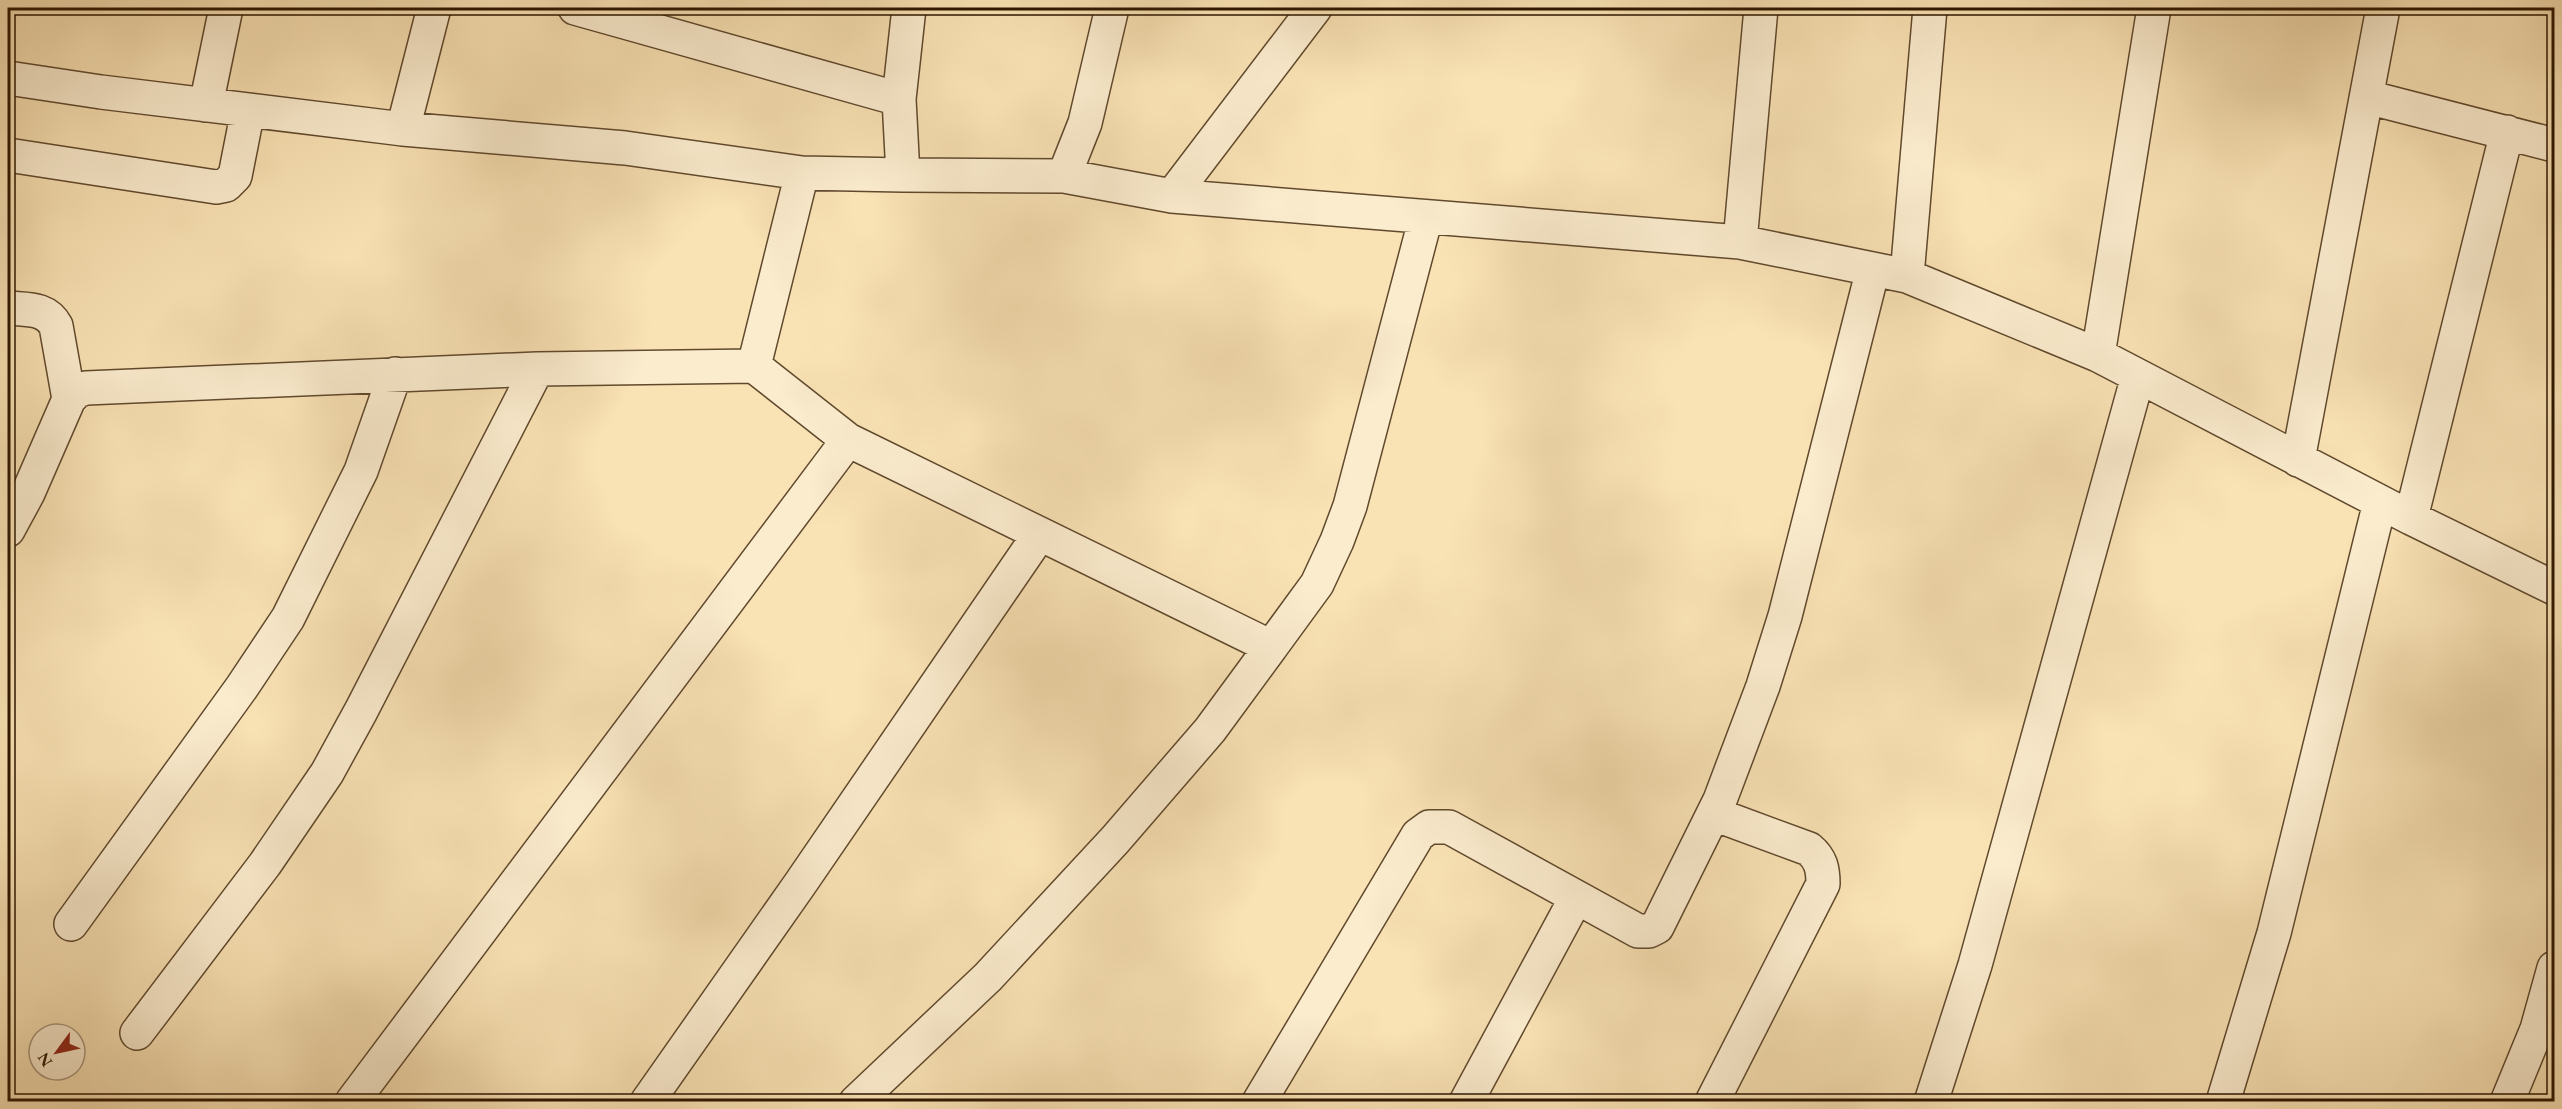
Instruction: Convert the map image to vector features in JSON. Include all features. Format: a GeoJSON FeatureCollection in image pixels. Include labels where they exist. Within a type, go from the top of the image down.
{"type":"FeatureCollection","features":[{"type":"Feature","properties":{"kind":"street"},"geometry":{"type":"LineString","coordinates":[[206,105],[226,8]]}},
{"type":"Feature","properties":{"kind":"street"},"geometry":{"type":"LineString","coordinates":[[403,129],[434,8]]}},
{"type":"Feature","properties":{"kind":"street"},"geometry":{"type":"LineString","coordinates":[[575,8],[899,99]]}},
{"type":"Feature","properties":{"kind":"street"},"geometry":{"type":"LineString","coordinates":[[903,175],[899,99],[909,8]]}},
{"type":"Feature","properties":{"kind":"street"},"geometry":{"type":"LineString","coordinates":[[1064,176],[1084,123],[1112,8]]}},
{"type":"Feature","properties":{"kind":"street"},"geometry":{"type":"LineString","coordinates":[[1172,196],[1315,8]]}},
{"type":"Feature","properties":{"kind":"street"},"geometry":{"type":"LineString","coordinates":[[1740,242],[1761,8]]}},
{"type":"Feature","properties":{"kind":"street"},"geometry":{"type":"LineString","coordinates":[[1907,276],[1930,8]]}},
{"type":"Feature","properties":{"kind":"street"},"geometry":{"type":"LineString","coordinates":[[2098,355],[2154,8]]}},
{"type":"Feature","properties":{"kind":"street"},"geometry":{"type":"LineString","coordinates":[[2298,460],[2382,8]]}},
{"type":"Feature","properties":{"kind":"street"},"geometry":{"type":"LineString","coordinates":[[8,78],[101,93],[403,129],[636,150],[802,173],[1064,176],[1172,196],[1740,242],[1907,276],[2098,355],[2411,518],[2554,588]]}},
{"type":"Feature","properties":{"kind":"street"},"geometry":{"type":"LineString","coordinates":[[2367,97],[2554,145]]}},
{"type":"Feature","properties":{"kind":"street"},"geometry":{"type":"LineString","coordinates":[[8,155],[216,187],[226,185],[235,176],[248,110]]}},
{"type":"Feature","properties":{"kind":"street"},"geometry":{"type":"LineString","coordinates":[[2411,518],[2507,132]]}},
{"type":"Feature","properties":{"kind":"street"},"geometry":{"type":"LineString","coordinates":[[754,366],[802,173]]}},
{"type":"Feature","properties":{"kind":"street"},"geometry":{"type":"LineString","coordinates":[[856,1101],[988,977],[1115,840],[1210,730],[1317,584],[1347,515],[1426,217]]}},
{"type":"Feature","properties":{"kind":"street"},"geometry":{"type":"LineString","coordinates":[[1259,1101],[1418,835],[1429,827],[1449,827],[1638,932],[1657,927],[1714,814],[1763,686],[1785,616],[1873,269]]}},
{"type":"Feature","properties":{"kind":"street"},"geometry":{"type":"LineString","coordinates":[[8,308],[39,311],[52,319],[56,326],[69,399]]}},
{"type":"Feature","properties":{"kind":"street"},"geometry":{"type":"LineString","coordinates":[[8,530],[28,494],[69,399],[77,391],[86,388],[537,369],[754,366],[848,440],[1271,647]]}},
{"type":"Feature","properties":{"kind":"street"},"geometry":{"type":"LineString","coordinates":[[137,1033],[265,864],[327,773],[367,701],[537,369]]}},
{"type":"Feature","properties":{"kind":"street"},"geometry":{"type":"LineString","coordinates":[[71,924],[242,687],[288,618],[361,471],[395,374]]}},
{"type":"Feature","properties":{"kind":"street"},"geometry":{"type":"LineString","coordinates":[[1931,1101],[1975,965],[2138,376]]}},
{"type":"Feature","properties":{"kind":"street"},"geometry":{"type":"LineString","coordinates":[[352,1101],[848,440]]}},
{"type":"Feature","properties":{"kind":"street"},"geometry":{"type":"LineString","coordinates":[[2223,1101],[2274,933],[2380,502]]}},
{"type":"Feature","properties":{"kind":"street"},"geometry":{"type":"LineString","coordinates":[[647,1101],[800,884],[1039,535]]}},
{"type":"Feature","properties":{"kind":"street"},"geometry":{"type":"LineString","coordinates":[[1712,1101],[1823,884],[1823,868],[1817,856],[1809,849],[1714,814]]}},
{"type":"Feature","properties":{"kind":"street"},"geometry":{"type":"LineString","coordinates":[[1466,1101],[1576,898]]}},
{"type":"Feature","properties":{"kind":"street"},"geometry":{"type":"LineString","coordinates":[[2507,1101],[2537,1029],[2554,968]]}}]}
